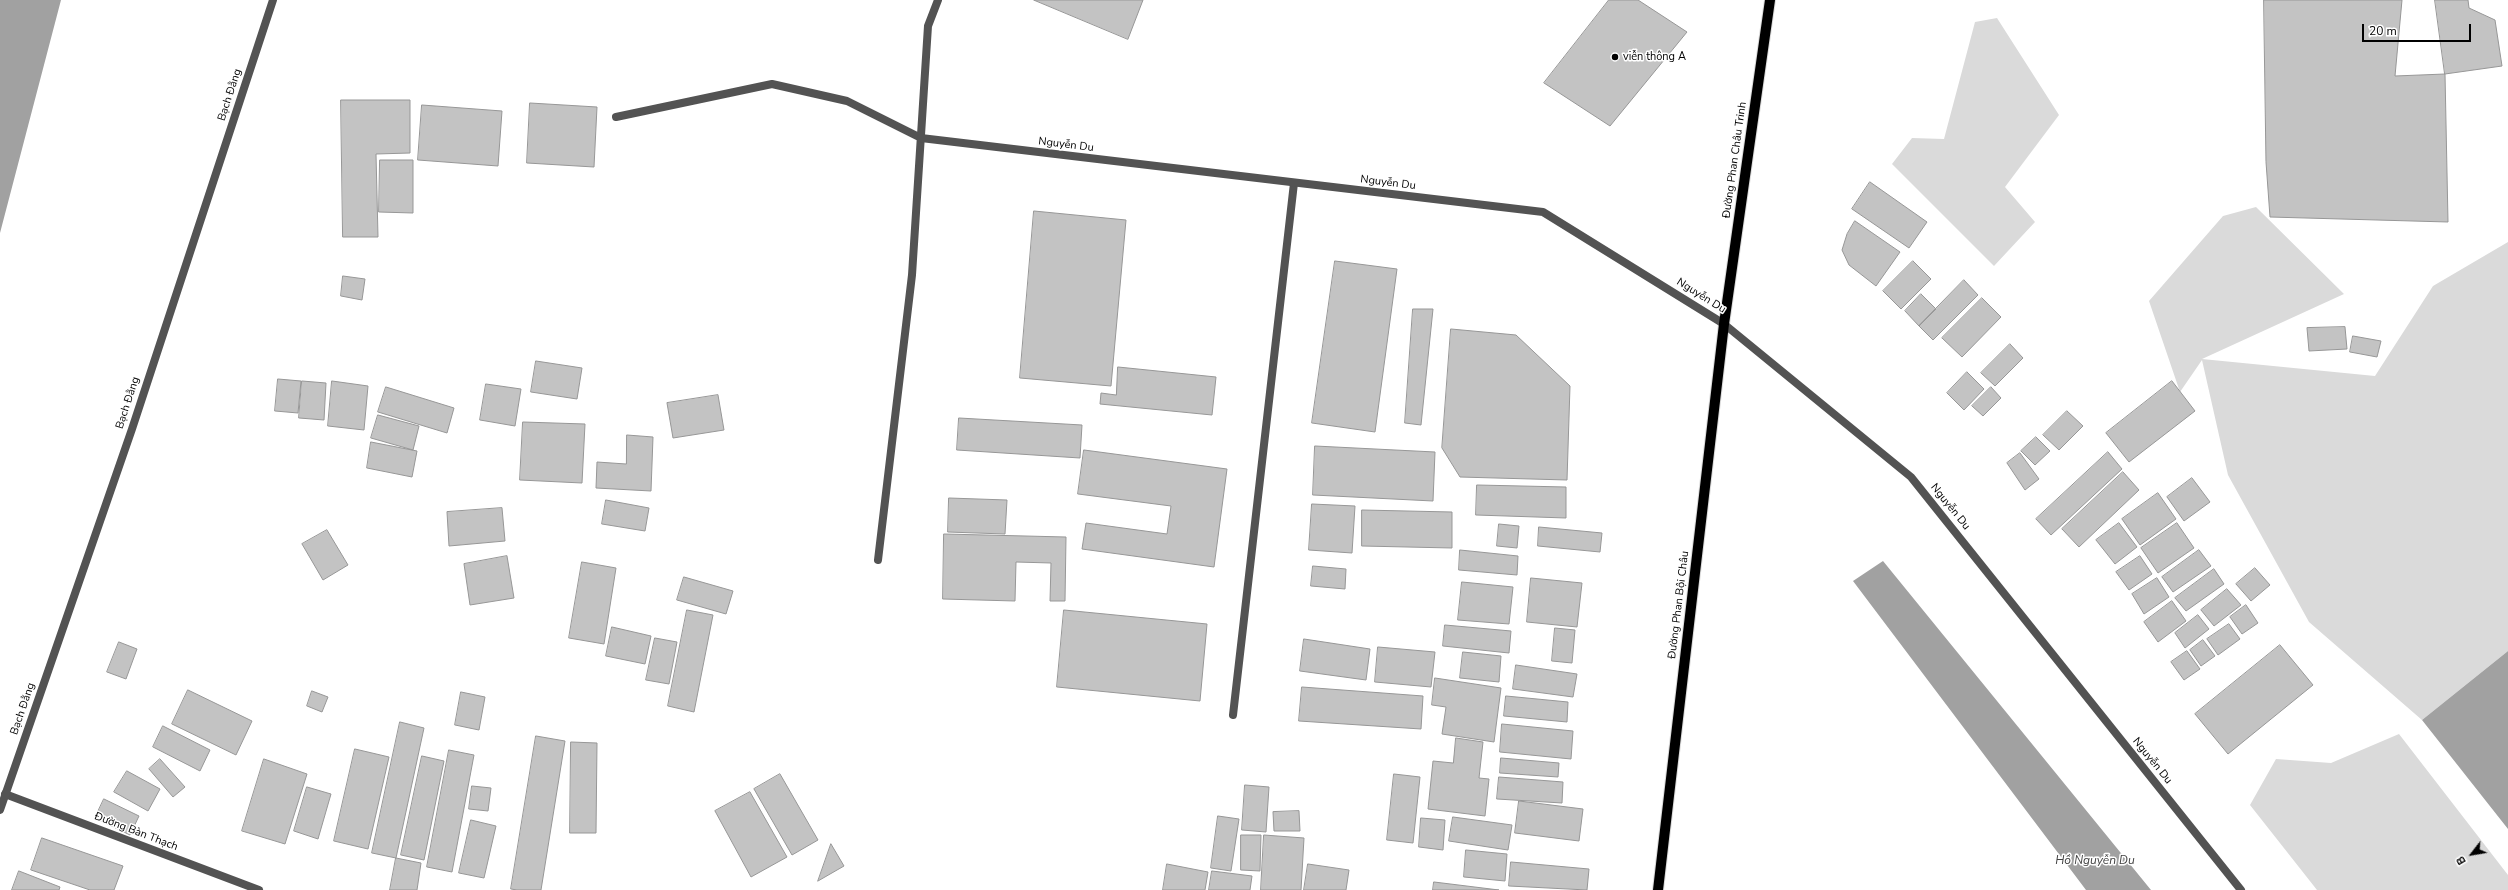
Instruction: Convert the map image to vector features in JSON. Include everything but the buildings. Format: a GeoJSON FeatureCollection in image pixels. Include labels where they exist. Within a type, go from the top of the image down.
{"type":"FeatureCollection","features":[{"type":"Feature","properties":{"kind":"main road","name":"Đường Phan Châu Trinh"},"geometry":{"type":"LineString","coordinates":[[1724,324],[1770,0]]}},
{"type":"Feature","properties":{"kind":"main road","name":"Đường Phan Bội Châu"},"geometry":{"type":"LineString","coordinates":[[1658,890],[1724,324]]}},
{"type":"Feature","properties":{"kind":"street","name":"Bạch Đằng"},"geometry":{"type":"LineString","coordinates":[[0,810],[132,429],[272,0]]}},
{"type":"Feature","properties":{"kind":"street"},"geometry":{"type":"LineString","coordinates":[[878,560],[912,275],[928,26],[938,0]]}},
{"type":"Feature","properties":{"kind":"street","name":"Nguyễn Du"},"geometry":{"type":"LineString","coordinates":[[616,117],[772,84],[847,101],[921,138],[1543,212],[1724,324],[1911,477],[2241,890]]}},
{"type":"Feature","properties":{"kind":"street"},"geometry":{"type":"LineString","coordinates":[[1233,715],[1294,183]]}},
{"type":"Feature","properties":{"kind":"street","name":"Đường Bàn Thạch"},"geometry":{"type":"LineString","coordinates":[[5,794],[259,890]]}},
{"type":"Feature","properties":{"kind":"shaded area"},"geometry":{"type":"Polygon","coordinates":[[[1997,18],[2059,115],[2005,187],[2035,222],[1994,266],[1892,164],[1912,138],[1944,139],[1975,22],[1997,18]]]}},
{"type":"Feature","properties":{"kind":"shaded area"},"geometry":{"type":"Polygon","coordinates":[[[2256,207],[2344,294],[2202,359],[2375,376],[2433,286],[2508,242],[2508,651],[2422,720],[2309,622],[2228,475],[2202,360],[2180,392],[2149,301],[2223,216],[2256,207]]]}},
{"type":"Feature","properties":{"kind":"shaded area"},"geometry":{"type":"Polygon","coordinates":[[[2399,734],[2508,875],[2508,890],[2317,890],[2250,805],[2276,759],[2331,763],[2399,734]]]}},
{"type":"Feature","properties":{"kind":"water"},"geometry":{"type":"Polygon","coordinates":[[[0,0],[61,0],[0,233],[0,0]]]}},
{"type":"Feature","properties":{"kind":"water","name":"Hồ Nguyễn Du"},"geometry":{"type":"Polygon","coordinates":[[[1883,561],[2151,890],[2086,890],[1853,581],[1883,561]]]}},
{"type":"Feature","properties":{"kind":"water"},"geometry":{"type":"Polygon","coordinates":[[[2508,651],[2508,829],[2422,720],[2508,651]]]}},
{"type":"Feature","properties":{"kind":"place","name":"viễn thông A"},"geometry":{"type":"Point","coordinates":[1615,57]}}]}
